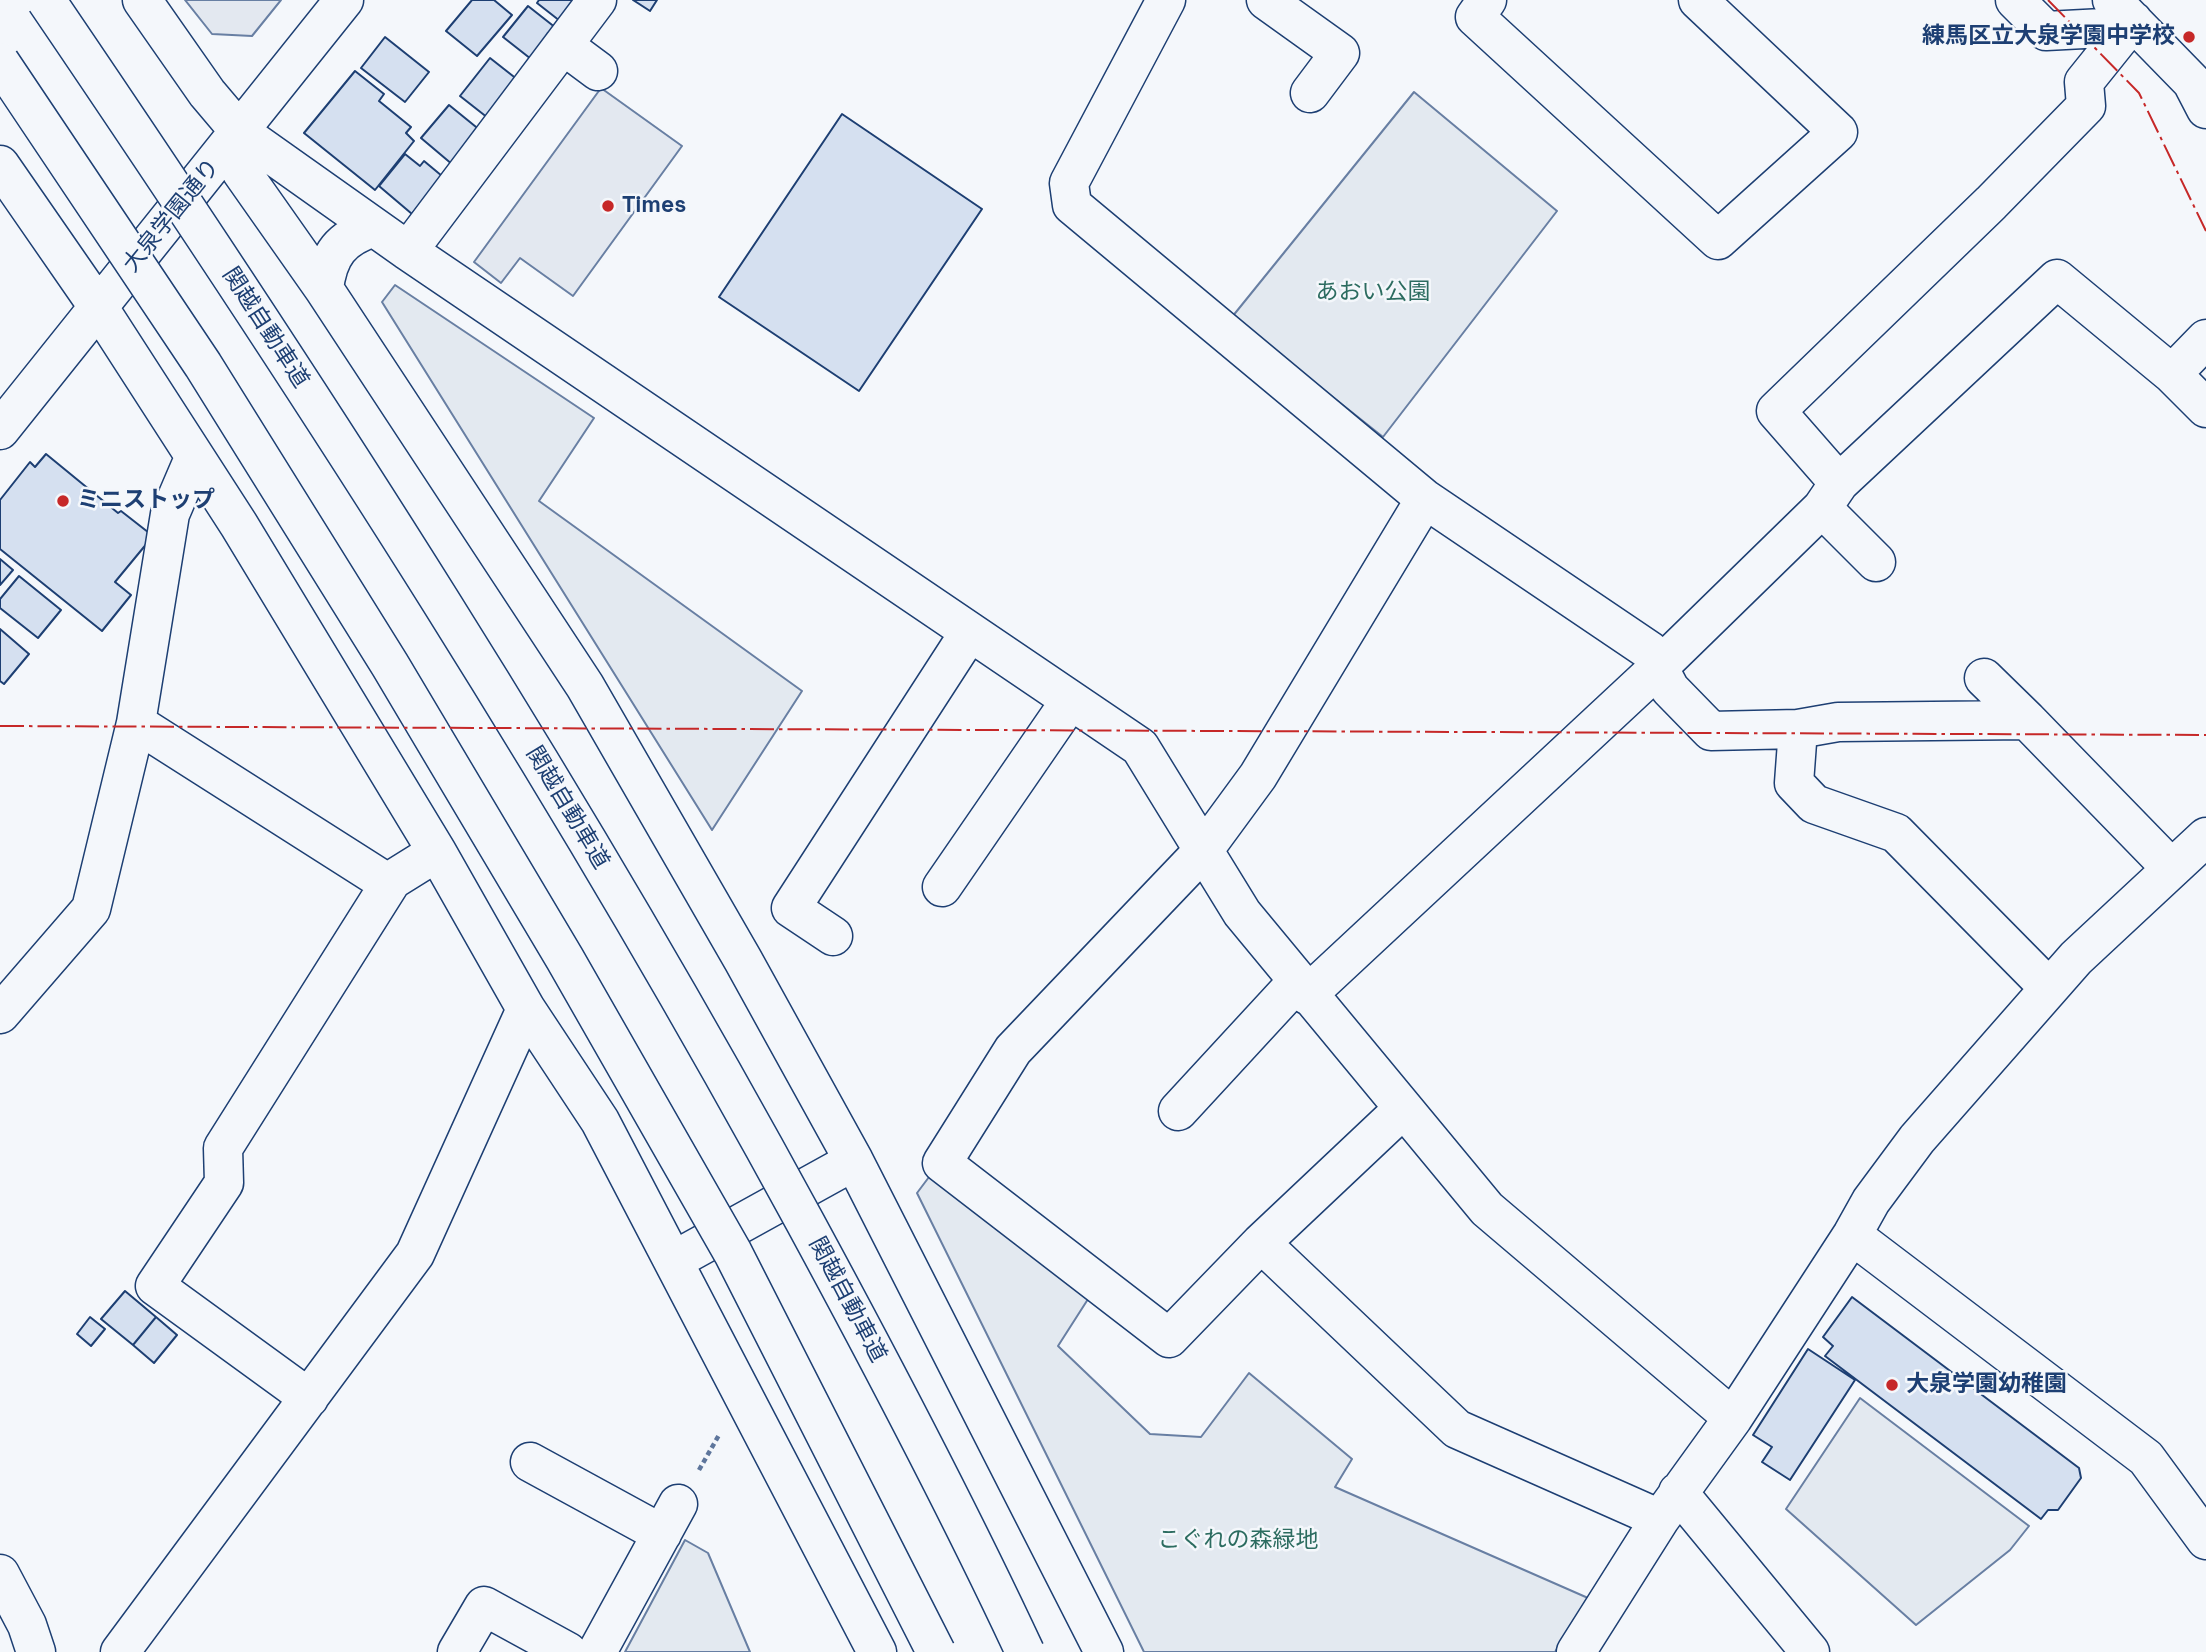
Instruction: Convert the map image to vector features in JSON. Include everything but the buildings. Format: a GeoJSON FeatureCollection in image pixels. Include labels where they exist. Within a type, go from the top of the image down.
{"type":"FeatureCollection","features":[{"type":"Feature","properties":{"kind":"main road","name":"関越自動車道"},"geometry":{"type":"LineString","coordinates":[[46,0],[281,349],[465,638],[645,937],[755,1130],[894,1387],[1025,1652]]}},
{"type":"Feature","properties":{"kind":"main road"},"geometry":{"type":"LineString","coordinates":[[142,0],[206,93],[240,132],[408,251],[1140,747],[1242,913],[1402,1110],[1487,1209],[1733,1418]]}},
{"type":"Feature","properties":{"kind":"main road","name":"大泉学園通り"},"geometry":{"type":"LineString","coordinates":[[0,430],[344,0]]}},
{"type":"Feature","properties":{"kind":"main road"},"geometry":{"type":"LineString","coordinates":[[408,251],[597,0]]}},
{"type":"Feature","properties":{"kind":"main road"},"geometry":{"type":"LineString","coordinates":[[1166,0],[1069,183],[1072,205],[1425,499],[1650,651],[1670,689],[1711,731],[1798,729],[1838,722],[2027,720]]}},
{"type":"Feature","properties":{"kind":"main road"},"geometry":{"type":"LineString","coordinates":[[1266,0],[1340,53],[1310,93]]}},
{"type":"Feature","properties":{"kind":"main road"},"geometry":{"type":"LineString","coordinates":[[1487,0],[1475,17],[1718,240],[1838,132],[1698,0]]}},
{"type":"Feature","properties":{"kind":"main road"},"geometry":{"type":"LineString","coordinates":[[2015,0],[2046,31],[2103,27],[2123,11]]}},
{"type":"Feature","properties":{"kind":"main road"},"geometry":{"type":"LineString","coordinates":[[2123,11],[2192,82],[2206,108]]}},
{"type":"Feature","properties":{"kind":"main road"},"geometry":{"type":"LineString","coordinates":[[1876,562],[1776,411],[1991,203],[2086,106],[2084,82],[2123,11]]}},
{"type":"Feature","properties":{"kind":"main road"},"geometry":{"type":"LineString","coordinates":[[563,45],[598,71]]}},
{"type":"Feature","properties":{"kind":"main road"},"geometry":{"type":"LineString","coordinates":[[0,62],[203,365],[390,665],[565,959],[733,1253],[936,1652]]}},
{"type":"Feature","properties":{"kind":"main road"},"geometry":{"type":"LineString","coordinates":[[240,132],[241,171],[324,289],[585,686],[743,960],[854,1161],[1104,1652]]}},
{"type":"Feature","properties":{"kind":"main road"},"geometry":{"type":"LineString","coordinates":[[5,184],[99,308],[239,525],[437,852],[526,1009],[600,1121],[877,1652]]}},
{"type":"Feature","properties":{"kind":"main road"},"geometry":{"type":"LineString","coordinates":[[324,289],[327,268],[336,248],[345,239],[374,226]]}},
{"type":"Feature","properties":{"kind":"main road"},"geometry":{"type":"LineString","coordinates":[[1178,1111],[1302,988],[1658,668],[1831,495],[2057,279],[2172,374],[2206,408]]}},
{"type":"Feature","properties":{"kind":"main road"},"geometry":{"type":"LineString","coordinates":[[2172,374],[2206,339]]}},
{"type":"Feature","properties":{"kind":"main road"},"geometry":{"type":"LineString","coordinates":[[0,1014],[91,909],[136,723],[170,513],[194,458]]}},
{"type":"Feature","properties":{"kind":"main road"},"geometry":{"type":"LineString","coordinates":[[1402,1110],[1261,1244],[1169,1338],[942,1163],[1013,1050],[1203,850],[1258,776],[1425,499]]}},
{"type":"Feature","properties":{"kind":"main road"},"geometry":{"type":"LineString","coordinates":[[833,936],[792,908],[969,633]]}},
{"type":"Feature","properties":{"kind":"main road"},"geometry":{"type":"LineString","coordinates":[[1984,678],[2171,868]]}},
{"type":"Feature","properties":{"kind":"main road"},"geometry":{"type":"LineString","coordinates":[[942,887],[1070,701]]}},
{"type":"Feature","properties":{"kind":"main road"},"geometry":{"type":"LineString","coordinates":[[136,723],[389,884]]}},
{"type":"Feature","properties":{"kind":"main road"},"geometry":{"type":"LineString","coordinates":[[1798,729],[1794,783],[1814,804],[1896,833],[2049,988]]}},
{"type":"Feature","properties":{"kind":"main road"},"geometry":{"type":"LineString","coordinates":[[1590,1645],[1669,1506],[1733,1418],[1852,1236],[1871,1201],[1917,1139],[2049,988],[2206,837]]}},
{"type":"Feature","properties":{"kind":"main road"},"geometry":{"type":"LineString","coordinates":[[309,1398],[155,1286],[225,1183],[223,1148],[389,884],[437,852]]}},
{"type":"Feature","properties":{"kind":"main road"},"geometry":{"type":"LineString","coordinates":[[120,1652],[415,1254],[526,1009]]}},
{"type":"Feature","properties":{"kind":"main road"},"geometry":{"type":"LineString","coordinates":[[673,1261],[854,1161]]}},
{"type":"Feature","properties":{"kind":"main road"},"geometry":{"type":"LineString","coordinates":[[1852,1236],[2146,1458],[2206,1540]]}},
{"type":"Feature","properties":{"kind":"main road"},"geometry":{"type":"LineString","coordinates":[[1261,1244],[1457,1429],[1669,1506],[1810,1652]]}},
{"type":"Feature","properties":{"kind":"main road"},"geometry":{"type":"LineString","coordinates":[[530,1462],[670,1519],[597,1652]]}},
{"type":"Feature","properties":{"kind":"main road"},"geometry":{"type":"LineString","coordinates":[[0,1574],[27,1625],[36,1652]]}},
{"type":"Feature","properties":{"kind":"main road"},"geometry":{"type":"LineString","coordinates":[[457,1652],[484,1606],[568,1652]]}},
{"type":"Feature","properties":{"kind":"green space","name":"あおい公園"},"geometry":{"type":"Polygon","coordinates":[[[1414,92],[1557,211],[1383,437],[1232,317],[1414,92]]]}},
{"type":"Feature","properties":{"kind":"green space"},"geometry":{"type":"Polygon","coordinates":[[[395,285],[594,418],[539,501],[802,691],[712,830],[382,302],[395,285]]]}},
{"type":"Feature","properties":{"kind":"green space","name":"こぐれの森緑地"},"geometry":{"type":"Polygon","coordinates":[[[932,1173],[1090,1296],[1058,1346],[1150,1434],[1201,1437],[1249,1373],[1352,1459],[1335,1487],[1588,1598],[1555,1652],[1144,1652],[917,1193],[932,1173]]]}},
{"type":"Feature","properties":{"kind":"green space"},"geometry":{"type":"Polygon","coordinates":[[[1860,1398],[2029,1526],[2010,1550],[1916,1625],[1786,1509],[1860,1398]]]}},
{"type":"Feature","properties":{"kind":"green space"},"geometry":{"type":"Polygon","coordinates":[[[685,1540],[708,1553],[750,1652],[625,1652],[685,1540]]]}},
{"type":"Feature","properties":{"kind":"shaded area"},"geometry":{"type":"Polygon","coordinates":[[[185,0],[281,0],[252,36],[212,34],[185,0]]]}},
{"type":"Feature","properties":{"kind":"shaded area"},"geometry":{"type":"Polygon","coordinates":[[[601,88],[682,146],[573,296],[520,258],[501,283],[474,262],[601,88]]]}},
{"type":"Feature","properties":{"kind":"power"},"geometry":{"type":"LineString","coordinates":[[2048,0],[2139,93],[2206,231]]}},
{"type":"Feature","properties":{"kind":"power"},"geometry":{"type":"LineString","coordinates":[[0,726],[2206,735]]}},
{"type":"Feature","properties":{"kind":"place","name":"練馬区立大泉学園中学校"},"geometry":{"type":"Point","coordinates":[2189,37]}},
{"type":"Feature","properties":{"kind":"place","name":"Times"},"geometry":{"type":"Point","coordinates":[608,206]}},
{"type":"Feature","properties":{"kind":"place","name":"ミニストップ"},"geometry":{"type":"Point","coordinates":[63,501]}},
{"type":"Feature","properties":{"kind":"place","name":"大泉学園幼稚園"},"geometry":{"type":"Point","coordinates":[1892,1385]}}]}
